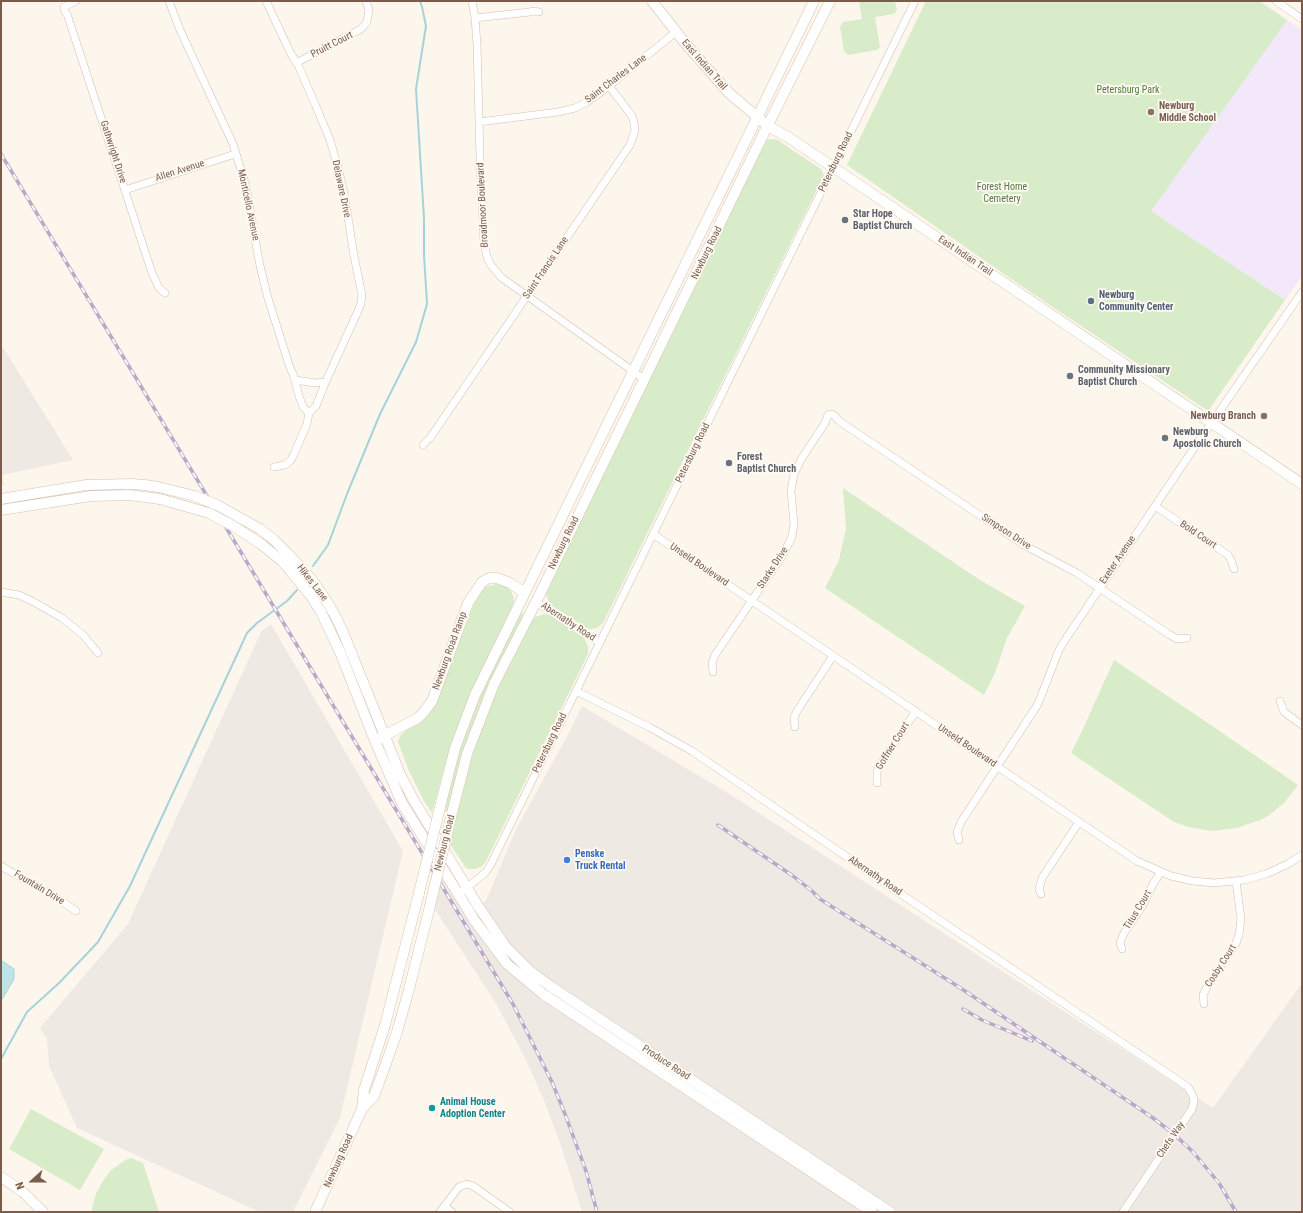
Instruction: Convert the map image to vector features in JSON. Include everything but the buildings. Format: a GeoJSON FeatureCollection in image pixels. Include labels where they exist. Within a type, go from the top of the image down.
{"type":"FeatureCollection","features":[{"type":"Feature","properties":{"kind":"main road","name":"East Indian Trail"},"geometry":{"type":"LineString","coordinates":[[652,1],[676,32],[729,93],[756,118],[788,137],[1302,484]]}},
{"type":"Feature","properties":{"kind":"main road","name":"Newburg Road"},"geometry":{"type":"LineString","coordinates":[[362,1109],[364,1090],[385,1025],[455,748],[475,695],[814,1]]}},
{"type":"Feature","properties":{"kind":"main road","name":"Newburg Road"},"geometry":{"type":"LineString","coordinates":[[315,1212],[362,1109],[374,1096],[389,1054],[408,993],[467,754],[494,684],[536,602],[644,378],[830,1]]}},
{"type":"Feature","properties":{"kind":"main road","name":"Hikes Lane"},"geometry":{"type":"LineString","coordinates":[[1,499],[86,485],[145,485],[195,496],[217,505],[260,529],[273,539],[289,554],[313,581],[337,619],[400,774],[462,891]]}},
{"type":"Feature","properties":{"kind":"main road","name":"Hikes Lane"},"geometry":{"type":"LineString","coordinates":[[1,510],[91,496],[129,495],[160,499],[209,513],[235,527],[261,544],[283,562],[311,596],[321,612],[340,652],[375,741],[402,803],[462,891]]}},
{"type":"Feature","properties":{"kind":"main road","name":"Newburg Road Ramp"},"geometry":{"type":"LineString","coordinates":[[375,741],[418,718],[432,701],[468,604],[482,582],[489,578],[497,578],[510,583],[524,592]]}},
{"type":"Feature","properties":{"kind":"main road","name":"Produce Road"},"geometry":{"type":"LineString","coordinates":[[462,891],[489,940],[507,964],[526,980],[549,998],[872,1212]]}},
{"type":"Feature","properties":{"kind":"main road","name":"Produce Road"},"geometry":{"type":"LineString","coordinates":[[462,891],[500,938],[530,971],[579,1006],[890,1212]]}},
{"type":"Feature","properties":{"kind":"main road"},"geometry":{"type":"LineString","coordinates":[[1,1177],[23,1192],[43,1212]]}},
{"type":"Feature","properties":{"kind":"street","name":"Gathwright Drive"},"geometry":{"type":"LineString","coordinates":[[76,1],[64,7],[65,12],[67,14],[156,284],[165,293]]}},
{"type":"Feature","properties":{"kind":"street","name":"Monticello Avenue"},"geometry":{"type":"LineString","coordinates":[[169,1],[180,30],[236,154],[246,186],[259,261],[267,295],[303,407],[310,413]]}},
{"type":"Feature","properties":{"kind":"street","name":"Delaware Drive"},"geometry":{"type":"LineString","coordinates":[[266,1],[315,104],[330,140],[345,198],[354,256],[362,291],[361,304],[325,382],[316,406],[310,413],[307,424],[290,460],[285,465],[274,467]]}},
{"type":"Feature","properties":{"kind":"street","name":"Pruitt Court"},"geometry":{"type":"LineString","coordinates":[[296,63],[361,29],[367,22],[369,10],[366,1]]}},
{"type":"Feature","properties":{"kind":"street","name":"Broadmoor Boulevard"},"geometry":{"type":"LineString","coordinates":[[472,1],[475,18],[484,243],[490,264],[502,278],[644,378]]}},
{"type":"Feature","properties":{"kind":"street","name":"Petersburg Road"},"geometry":{"type":"LineString","coordinates":[[462,891],[486,872],[491,864],[916,1]]}},
{"type":"Feature","properties":{"kind":"street"},"geometry":{"type":"LineString","coordinates":[[1276,1],[1287,4],[1302,19]]}},
{"type":"Feature","properties":{"kind":"street"},"geometry":{"type":"LineString","coordinates":[[475,18],[533,11],[539,12]]}},
{"type":"Feature","properties":{"kind":"street","name":"Saint Charles Lane"},"geometry":{"type":"LineString","coordinates":[[479,122],[566,111],[587,102],[676,32]]}},
{"type":"Feature","properties":{"kind":"street","name":"Saint Francis Lane"},"geometry":{"type":"LineString","coordinates":[[423,445],[430,438],[632,141],[635,131],[632,116],[609,86]]}},
{"type":"Feature","properties":{"kind":"street","name":"Allen Avenue"},"geometry":{"type":"LineString","coordinates":[[125,190],[236,154]]}},
{"type":"Feature","properties":{"kind":"street","name":"Exeter Avenue"},"geometry":{"type":"LineString","coordinates":[[959,840],[957,832],[960,822],[998,767],[1038,704],[1059,650],[1211,423],[1302,292]]}},
{"type":"Feature","properties":{"kind":"street"},"geometry":{"type":"LineString","coordinates":[[295,380],[315,383],[325,382]]}},
{"type":"Feature","properties":{"kind":"street","name":"Simpson Drive"},"geometry":{"type":"LineString","coordinates":[[831,414],[834,415],[839,421],[1009,536],[1063,564],[1170,635],[1178,639],[1187,638]]}},
{"type":"Feature","properties":{"kind":"street","name":"Starks Drive"},"geometry":{"type":"LineString","coordinates":[[713,672],[712,663],[715,655],[782,556],[789,543],[794,524],[791,491],[794,474],[802,458],[825,423],[828,415],[831,414]]}},
{"type":"Feature","properties":{"kind":"street","name":"Bold Court"},"geometry":{"type":"LineString","coordinates":[[1155,506],[1228,555],[1234,569]]}},
{"type":"Feature","properties":{"kind":"street","name":"Unseld Boulevard"},"geometry":{"type":"LineString","coordinates":[[653,534],[1137,861],[1171,876],[1193,881],[1214,883],[1244,880],[1276,870],[1302,855]]}},
{"type":"Feature","properties":{"kind":"street"},"geometry":{"type":"LineString","coordinates":[[1,592],[19,595],[62,618],[83,635],[98,653]]}},
{"type":"Feature","properties":{"kind":"street","name":"Abernathy Road"},"geometry":{"type":"LineString","coordinates":[[536,602],[600,643]]}},
{"type":"Feature","properties":{"kind":"street"},"geometry":{"type":"LineString","coordinates":[[795,727],[794,718],[797,711],[834,656]]}},
{"type":"Feature","properties":{"kind":"street","name":"Abernathy Road"},"geometry":{"type":"LineString","coordinates":[[576,691],[649,727],[692,751],[901,894],[1167,1072]]}},
{"type":"Feature","properties":{"kind":"street"},"geometry":{"type":"LineString","coordinates":[[1280,701],[1284,712],[1302,725]]}},
{"type":"Feature","properties":{"kind":"street","name":"Goffner Court"},"geometry":{"type":"LineString","coordinates":[[877,783],[876,772],[879,766],[916,711]]}},
{"type":"Feature","properties":{"kind":"street"},"geometry":{"type":"LineString","coordinates":[[1041,894],[1039,889],[1042,878],[1080,822]]}},
{"type":"Feature","properties":{"kind":"street","name":"Fountain Drive"},"geometry":{"type":"LineString","coordinates":[[1,866],[60,900],[76,911]]}},
{"type":"Feature","properties":{"kind":"street","name":"Titus Court"},"geometry":{"type":"LineString","coordinates":[[1122,949],[1120,943],[1124,933],[1143,905],[1153,884],[1161,872]]}},
{"type":"Feature","properties":{"kind":"street","name":"Cosby Court"},"geometry":{"type":"LineString","coordinates":[[1204,1004],[1203,995],[1206,987],[1240,935],[1241,919],[1236,881]]}},
{"type":"Feature","properties":{"kind":"street","name":"Chefs Way"},"geometry":{"type":"LineString","coordinates":[[1123,1212],[1193,1106],[1193,1096],[1188,1087],[1167,1072]]}},
{"type":"Feature","properties":{"kind":"street"},"geometry":{"type":"LineString","coordinates":[[452,1212],[442,1209],[460,1187],[467,1184],[473,1186],[510,1212]]}},
{"type":"Feature","properties":{"kind":"shaded area","name":"Newburg Middle School"},"geometry":{"type":"Polygon","coordinates":[[[926,1],[1259,1],[1302,30],[1302,276],[1285,300],[1151,211],[926,1]]]}},
{"type":"Feature","properties":{"kind":"shaded area"},"geometry":{"type":"Polygon","coordinates":[[[1,344],[73,460],[2,475],[4,485],[1,486],[1,344]]]}},
{"type":"Feature","properties":{"kind":"shaded area"},"geometry":{"type":"Polygon","coordinates":[[[271,624],[403,851],[340,1118],[293,1212],[260,1212],[77,1128],[49,1066],[47,1039],[40,1028],[128,924],[261,632],[271,624]]]}},
{"type":"Feature","properties":{"kind":"shaded area"},"geometry":{"type":"Polygon","coordinates":[[[582,706],[728,793],[1213,1108],[1302,983],[1302,1212],[582,1212],[562,1149],[545,1103],[526,1060],[497,1005],[434,908],[442,876],[465,914],[486,901],[516,829],[569,733],[582,706]]]}},
{"type":"Feature","properties":{"kind":"green space"},"geometry":{"type":"Polygon","coordinates":[[[859,1],[895,1],[897,10],[894,14],[875,17],[880,47],[877,50],[848,55],[844,51],[840,27],[843,22],[862,19],[859,1]]]}},
{"type":"Feature","properties":{"kind":"green space","name":"Petersburg Park"},"geometry":{"type":"Polygon","coordinates":[[[926,1],[1259,1],[1287,20],[1151,211],[1285,300],[1208,411],[1017,283],[847,165],[926,1]]]}},
{"type":"Feature","properties":{"kind":"green space"},"geometry":{"type":"Polygon","coordinates":[[[767,140],[778,140],[821,169],[824,175],[603,623],[597,628],[590,629],[551,605],[546,595],[548,585],[754,164],[767,140]]]}},
{"type":"Feature","properties":{"kind":"green space"},"geometry":{"type":"Polygon","coordinates":[[[843,488],[980,580],[1025,606],[1007,638],[995,673],[984,695],[825,588],[839,560],[846,528],[843,488]]]}},
{"type":"Feature","properties":{"kind":"green space"},"geometry":{"type":"Polygon","coordinates":[[[496,584],[508,587],[511,591],[514,598],[513,610],[481,674],[447,758],[432,813],[424,801],[409,771],[398,742],[400,736],[405,731],[421,721],[437,699],[478,594],[485,587],[496,584]]]}},
{"type":"Feature","properties":{"kind":"green space"},"geometry":{"type":"Polygon","coordinates":[[[520,612],[525,615],[448,810],[445,812],[445,805],[453,770],[464,736],[489,674],[520,612]]]}},
{"type":"Feature","properties":{"kind":"green space"},"geometry":{"type":"Polygon","coordinates":[[[544,614],[553,617],[584,638],[588,646],[588,654],[485,863],[481,867],[469,869],[466,868],[450,844],[477,738],[498,688],[531,621],[535,617],[544,614]]]}},
{"type":"Feature","properties":{"kind":"green space"},"geometry":{"type":"Polygon","coordinates":[[[1114,660],[1298,785],[1284,803],[1268,816],[1237,828],[1212,831],[1188,827],[1174,822],[1071,753],[1114,660]]]}},
{"type":"Feature","properties":{"kind":"green space"},"geometry":{"type":"Polygon","coordinates":[[[31,1109],[104,1149],[80,1190],[9,1149],[31,1109]]]}},
{"type":"Feature","properties":{"kind":"green space"},"geometry":{"type":"Polygon","coordinates":[[[131,1158],[143,1163],[159,1212],[92,1212],[96,1194],[110,1171],[125,1160],[131,1158]]]}},
{"type":"Feature","properties":{"kind":"water"},"geometry":{"type":"Polygon","coordinates":[[[1,960],[14,969],[14,979],[1,1001],[1,960]]]}},
{"type":"Feature","properties":{"kind":"waterway"},"geometry":{"type":"LineString","coordinates":[[313,566],[328,545],[380,414],[416,342],[427,304],[424,255],[424,218],[416,89],[426,26],[420,1]]}},
{"type":"Feature","properties":{"kind":"waterway"},"geometry":{"type":"LineString","coordinates":[[1,1059],[27,1012],[59,983],[98,942],[130,886],[247,633],[257,623],[287,601],[297,590]]}},
{"type":"Feature","properties":{"kind":"railway"},"geometry":{"type":"LineString","coordinates":[[1,154],[513,1004],[552,1082],[565,1114],[586,1171],[597,1212]]}},
{"type":"Feature","properties":{"kind":"railway"},"geometry":{"type":"LineString","coordinates":[[718,825],[793,876],[820,899],[965,991],[1153,1118],[1175,1135],[1193,1152],[1219,1183],[1236,1212]]}},
{"type":"Feature","properties":{"kind":"railway"},"geometry":{"type":"LineString","coordinates":[[963,1009],[982,1020],[1032,1041]]}},
{"type":"Feature","properties":{"kind":"place","name":"Newburg Middle School"},"geometry":{"type":"Point","coordinates":[1151,112]}},
{"type":"Feature","properties":{"kind":"place","name":"Star Hope Baptist Church"},"geometry":{"type":"Point","coordinates":[845,220]}},
{"type":"Feature","properties":{"kind":"place","name":"Newburg Community Center"},"geometry":{"type":"Point","coordinates":[1091,301]}},
{"type":"Feature","properties":{"kind":"place","name":"Community Missionary Baptist Church"},"geometry":{"type":"Point","coordinates":[1070,376]}},
{"type":"Feature","properties":{"kind":"place","name":"Newburg Branch"},"geometry":{"type":"Point","coordinates":[1264,416]}},
{"type":"Feature","properties":{"kind":"place","name":"Newburg Apostolic Church"},"geometry":{"type":"Point","coordinates":[1165,438]}},
{"type":"Feature","properties":{"kind":"place","name":"Forest Baptist Church"},"geometry":{"type":"Point","coordinates":[729,463]}},
{"type":"Feature","properties":{"kind":"place","name":"Penske Truck Rental"},"geometry":{"type":"Point","coordinates":[567,860]}},
{"type":"Feature","properties":{"kind":"place","name":"Animal House Adoption Center"},"geometry":{"type":"Point","coordinates":[432,1108]}},
{"type":"Feature","properties":{"kind":"park label","name":"Forest Home Cemetery"},"geometry":{"type":"Point","coordinates":[1002,192]}}]}
